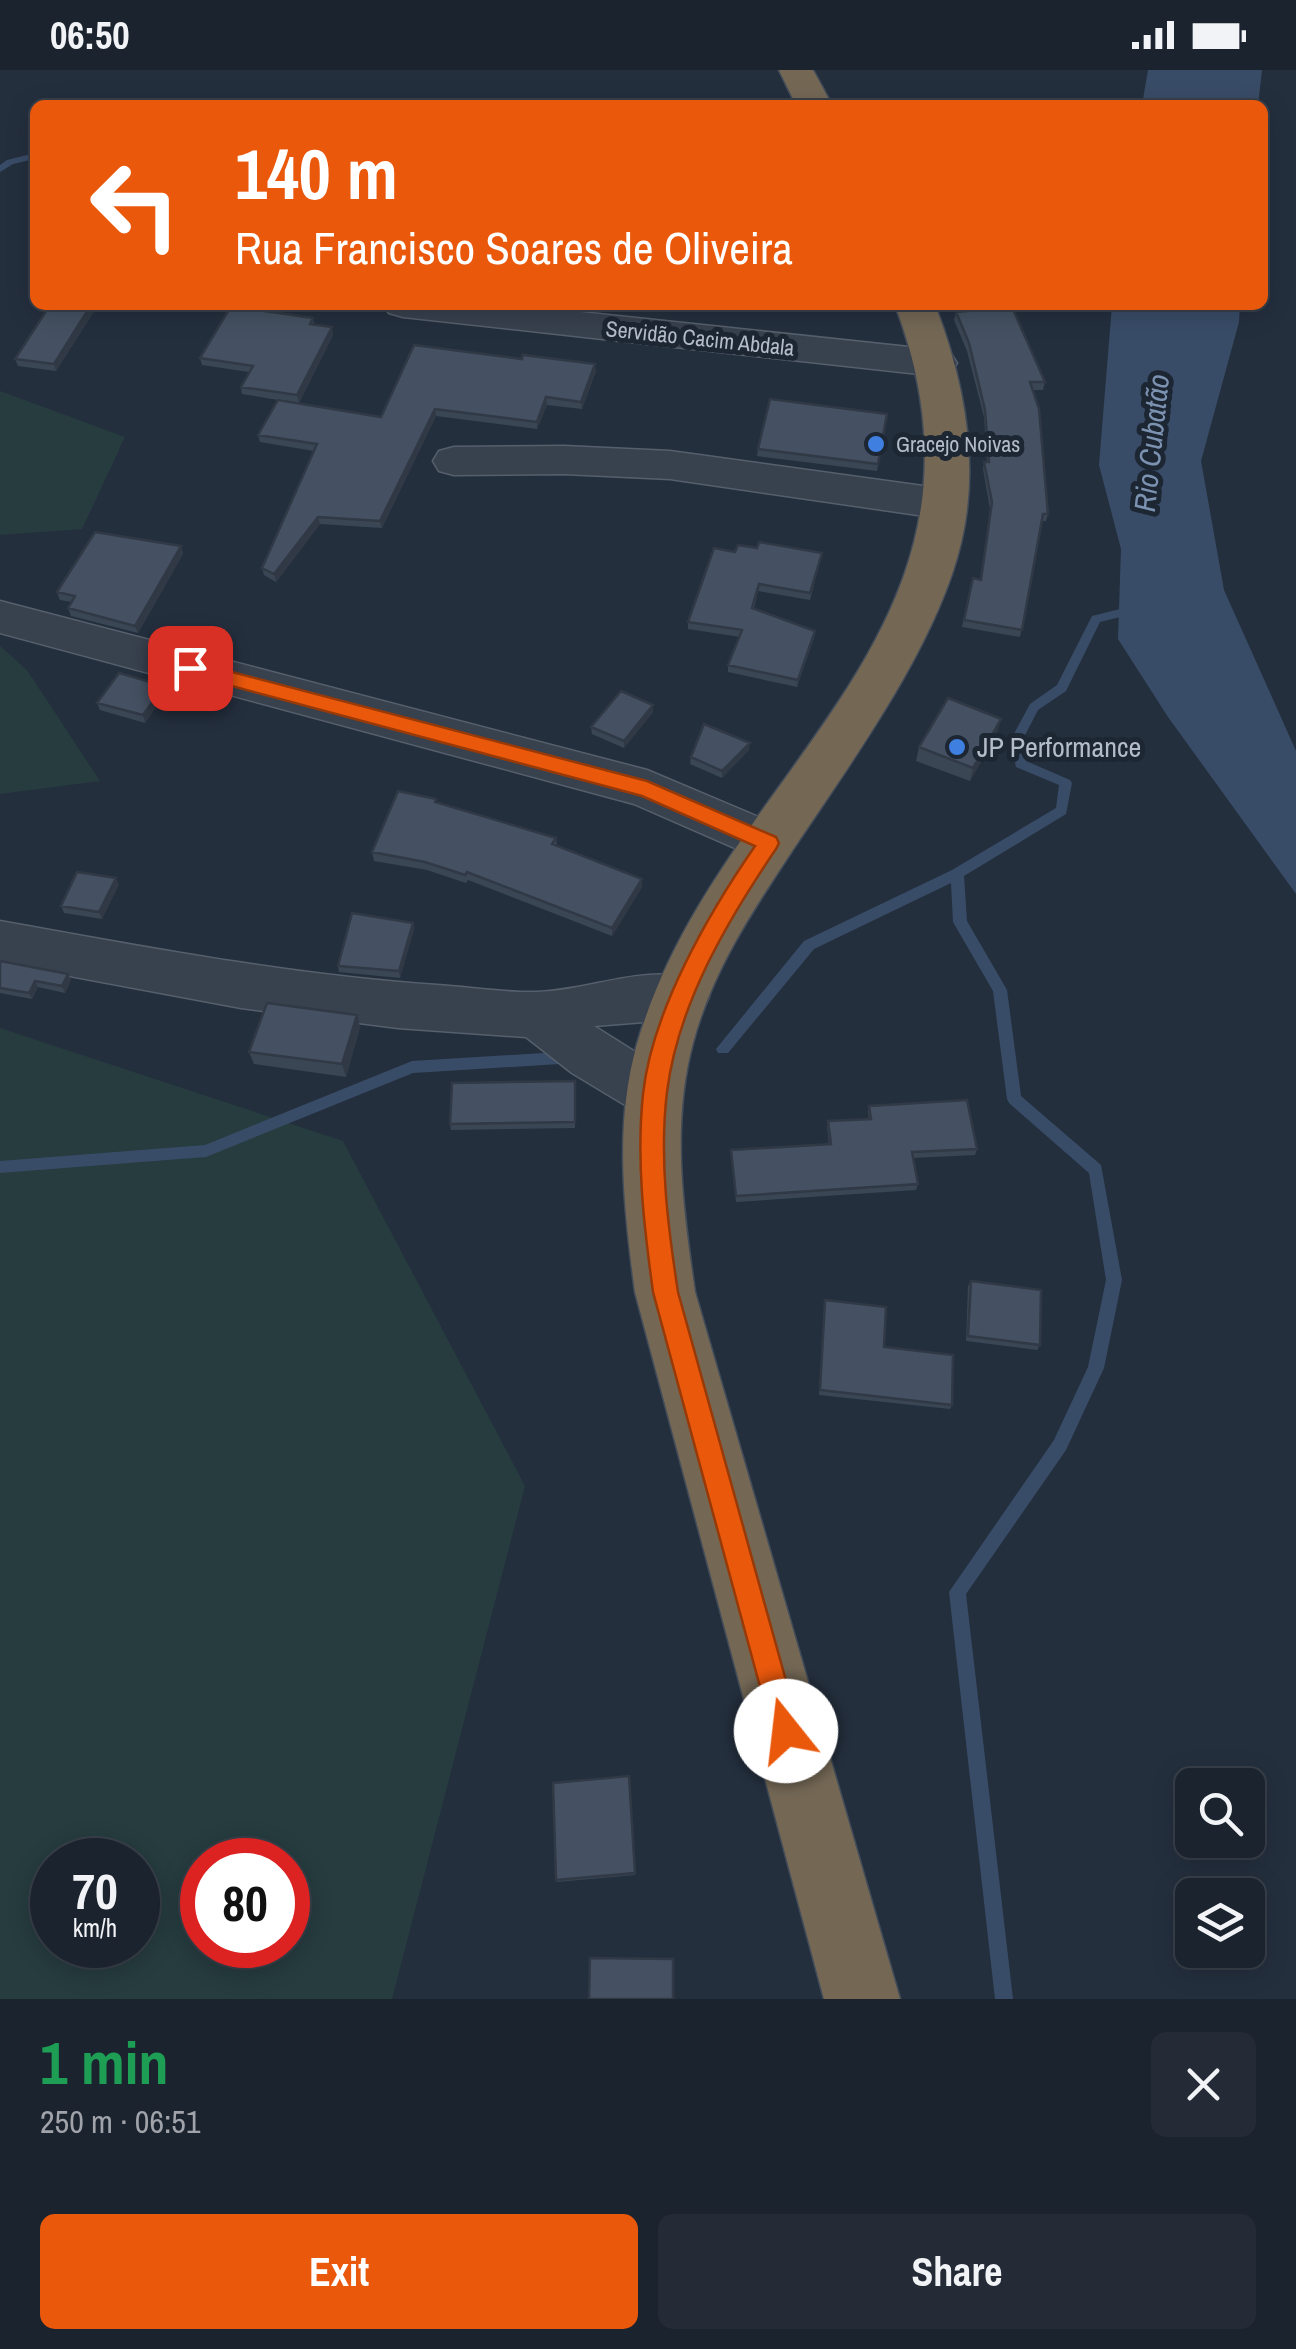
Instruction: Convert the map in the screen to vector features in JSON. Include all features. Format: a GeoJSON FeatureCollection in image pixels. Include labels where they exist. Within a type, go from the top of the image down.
{"type":"FeatureCollection","features":[{"type":"Feature","properties":{"kind":"highway"},"geometry":{"type":"LineString","coordinates":[[796,70],[811,100]]}},
{"type":"Feature","properties":{"kind":"highway"},"geometry":{"type":"LineString","coordinates":[[862,1999],[666,1292],[654,1219],[655,1094],[665,1045],[682,997],[718,918],[891,650],[938,545],[945,504],[945,425],[926,335]]}},
{"type":"Feature","properties":{"kind":"street","name":"Servidão Cacim Abdala"},"geometry":{"type":"LineString","coordinates":[[490,310],[926,335]]}},
{"type":"Feature","properties":{"kind":"street"},"geometry":{"type":"LineString","coordinates":[[454,461],[564,460],[670,465],[945,504]]}},
{"type":"Feature","properties":{"kind":"street"},"geometry":{"type":"LineString","coordinates":[[0,617],[647,789],[769,843]]}},
{"type":"Feature","properties":{"kind":"street"},"geometry":{"type":"LineString","coordinates":[[0,942],[325,998],[538,1015],[614,1000],[682,997]]}},
{"type":"Feature","properties":{"kind":"street"},"geometry":{"type":"LineString","coordinates":[[538,1015],[592,1056],[655,1094]]}},
{"type":"Feature","properties":{"kind":"green space"},"geometry":{"type":"Polygon","coordinates":[[[0,391],[125,437],[82,529],[0,535],[0,391]]]}},
{"type":"Feature","properties":{"kind":"green space"},"geometry":{"type":"Polygon","coordinates":[[[0,646],[27,670],[100,781],[0,794],[0,646]]]}},
{"type":"Feature","properties":{"kind":"green space"},"geometry":{"type":"Polygon","coordinates":[[[0,1028],[343,1141],[525,1486],[392,1999],[0,1999],[0,1028]]]}},
{"type":"Feature","properties":{"kind":"water"},"geometry":{"type":"Polygon","coordinates":[[[1148,70],[1262,70],[1259,100],[1143,100],[1148,70]]]}},
{"type":"Feature","properties":{"kind":"water","name":"Rio Cubatão"},"geometry":{"type":"Polygon","coordinates":[[[1112,310],[1240,310],[1201,461],[1224,590],[1296,751],[1296,894],[1168,717],[1118,639],[1121,549],[1099,465],[1112,310]]]}},
{"type":"Feature","properties":{"kind":"building"},"geometry":{"type":"Polygon","coordinates":[[[47,310],[88,310],[54,364],[15,359],[47,310]]]}},
{"type":"Feature","properties":{"kind":"building"},"geometry":{"type":"Polygon","coordinates":[[[229,310],[313,318],[310,324],[332,327],[297,395],[241,387],[253,366],[200,358],[229,310]]]}},
{"type":"Feature","properties":{"kind":"building"},"geometry":{"type":"Polygon","coordinates":[[[1013,310],[1045,382],[1030,382],[1039,409],[1048,514],[1043,514],[1022,630],[964,620],[973,578],[981,580],[992,502],[984,462],[989,462],[985,410],[969,343],[956,312],[1013,310]]]}},
{"type":"Feature","properties":{"kind":"building"},"geometry":{"type":"Polygon","coordinates":[[[414,345],[595,364],[581,402],[546,397],[537,422],[435,409],[380,521],[318,517],[274,574],[262,568],[317,444],[258,435],[278,400],[381,417],[414,345]]]}},
{"type":"Feature","properties":{"kind":"building"},"geometry":{"type":"Polygon","coordinates":[[[770,399],[887,414],[878,464],[758,449],[770,399]]]}},
{"type":"Feature","properties":{"kind":"building"},"geometry":{"type":"Polygon","coordinates":[[[95,532],[181,546],[135,626],[68,608],[75,596],[57,592],[95,532]]]}},
{"type":"Feature","properties":{"kind":"building"},"geometry":{"type":"Polygon","coordinates":[[[759,542],[822,553],[810,593],[759,584],[752,608],[815,631],[798,680],[728,665],[742,630],[688,622],[714,548],[735,552],[738,545],[757,548],[759,542]]]}},
{"type":"Feature","properties":{"kind":"building"},"geometry":{"type":"Polygon","coordinates":[[[119,673],[164,686],[143,715],[97,703],[119,673]]]}},
{"type":"Feature","properties":{"kind":"building"},"geometry":{"type":"Polygon","coordinates":[[[621,691],[653,705],[624,741],[591,727],[621,691]]]}},
{"type":"Feature","properties":{"kind":"building","name":"JP Performance"},"geometry":{"type":"Polygon","coordinates":[[[948,698],[1001,719],[973,768],[919,747],[948,698]]]}},
{"type":"Feature","properties":{"kind":"building"},"geometry":{"type":"Polygon","coordinates":[[[704,724],[750,743],[722,771],[691,757],[704,724]]]}},
{"type":"Feature","properties":{"kind":"building"},"geometry":{"type":"Polygon","coordinates":[[[398,791],[436,799],[435,802],[556,838],[552,844],[642,879],[612,928],[467,872],[465,875],[425,862],[372,852],[398,791]]]}},
{"type":"Feature","properties":{"kind":"building"},"geometry":{"type":"Polygon","coordinates":[[[77,872],[116,878],[99,912],[61,906],[77,872]]]}},
{"type":"Feature","properties":{"kind":"building"},"geometry":{"type":"Polygon","coordinates":[[[352,913],[413,923],[399,971],[338,966],[352,913]]]}},
{"type":"Feature","properties":{"kind":"building"},"geometry":{"type":"Polygon","coordinates":[[[0,961],[68,974],[62,986],[35,981],[29,993],[0,988],[0,961]]]}},
{"type":"Feature","properties":{"kind":"building"},"geometry":{"type":"Polygon","coordinates":[[[267,1003],[357,1015],[342,1064],[249,1052],[267,1003]]]}},
{"type":"Feature","properties":{"kind":"building"},"geometry":{"type":"Polygon","coordinates":[[[575,1081],[575,1122],[450,1124],[452,1083],[575,1081]]]}},
{"type":"Feature","properties":{"kind":"building"},"geometry":{"type":"Polygon","coordinates":[[[967,1100],[977,1149],[912,1152],[918,1184],[736,1196],[731,1150],[831,1144],[828,1121],[871,1119],[869,1106],[967,1100]]]}},
{"type":"Feature","properties":{"kind":"building"},"geometry":{"type":"Polygon","coordinates":[[[971,1281],[1041,1290],[1040,1345],[968,1336],[971,1281]]]}},
{"type":"Feature","properties":{"kind":"building"},"geometry":{"type":"Polygon","coordinates":[[[825,1300],[886,1307],[884,1347],[953,1355],[952,1405],[820,1390],[825,1300]]]}},
{"type":"Feature","properties":{"kind":"building"},"geometry":{"type":"Polygon","coordinates":[[[629,1776],[635,1873],[556,1880],[553,1783],[629,1776]]]}},
{"type":"Feature","properties":{"kind":"building"},"geometry":{"type":"Polygon","coordinates":[[[590,1958],[673,1959],[673,1999],[589,1999],[590,1958]]]}},
{"type":"Feature","properties":{"kind":"waterway"},"geometry":{"type":"LineString","coordinates":[[0,169],[30,157]]}},
{"type":"Feature","properties":{"kind":"waterway"},"geometry":{"type":"LineString","coordinates":[[957,874],[1062,811],[1066,783],[1020,764],[1016,741],[1034,707],[1062,688],[1096,619],[1136,609]]}},
{"type":"Feature","properties":{"kind":"waterway"},"geometry":{"type":"LineString","coordinates":[[723,1049],[809,945],[957,874]]}},
{"type":"Feature","properties":{"kind":"waterway"},"geometry":{"type":"LineString","coordinates":[[957,874],[960,922],[1000,990],[1014,1099],[1096,1170],[1114,1280],[1096,1368],[1060,1445],[957,1592],[1004,1999]]}},
{"type":"Feature","properties":{"kind":"waterway"},"geometry":{"type":"LineString","coordinates":[[0,1167],[206,1151],[412,1067],[560,1058]]}},
{"type":"Feature","properties":{"kind":"place","name":"Gracejo Noivas"},"geometry":{"type":"Point","coordinates":[876,444]}},
{"type":"Feature","properties":{"kind":"place","name":"JP Performance"},"geometry":{"type":"Point","coordinates":[957,747]}},
{"type":"Feature","properties":{"kind":"route"},"geometry":{"type":"LineString","coordinates":[[190,668],[647,789],[769,843],[718,918],[698,957],[665,1045],[655,1094],[654,1219],[666,1292],[786,1731]]}}]}
